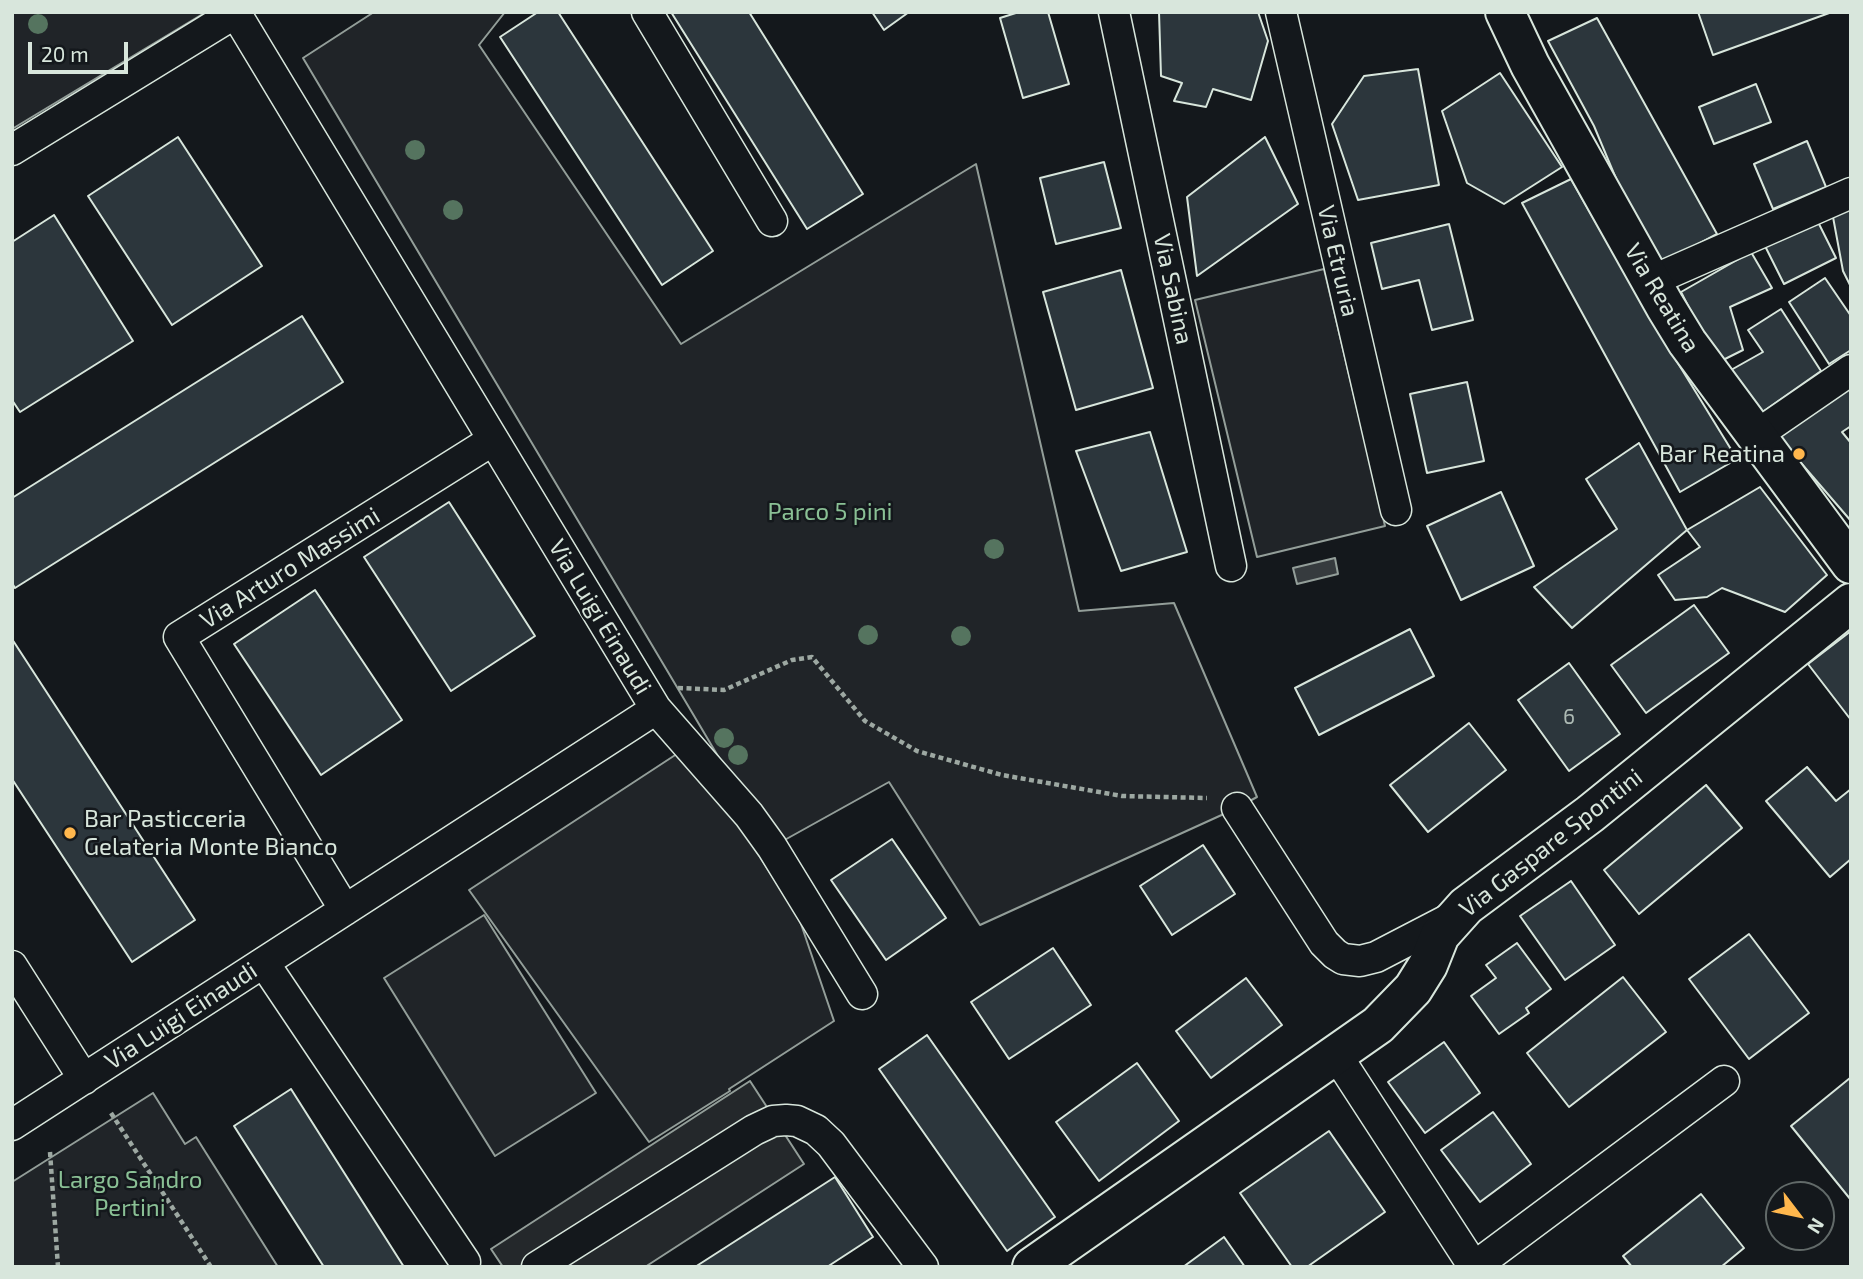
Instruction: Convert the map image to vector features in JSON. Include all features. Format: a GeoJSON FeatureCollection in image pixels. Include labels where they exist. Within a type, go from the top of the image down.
{"type":"FeatureCollection","features":[{"type":"Feature","properties":{"kind":"main road","name":"Via Reatina"},"geometry":{"type":"LineString","coordinates":[[1508,13],[1530,65],[1650,281],[1704,369],[1851,564]]}},
{"type":"Feature","properties":{"kind":"main road","name":"Via Gaspare Spontini"},"geometry":{"type":"LineString","coordinates":[[1032,1267],[1378,1025],[1408,994],[1429,965],[1440,935],[1456,916],[1481,894],[1590,814],[1851,603]]}},
{"type":"Feature","properties":{"kind":"street"},"geometry":{"type":"LineString","coordinates":[[647,12],[772,221]]}},
{"type":"Feature","properties":{"kind":"street","name":"Via Sabina"},"geometry":{"type":"LineString","coordinates":[[1114,12],[1231,566]]}},
{"type":"Feature","properties":{"kind":"street","name":"Via Etruria"},"geometry":{"type":"LineString","coordinates":[[1280,12],[1396,510]]}},
{"type":"Feature","properties":{"kind":"street"},"geometry":{"type":"LineString","coordinates":[[12,150],[236,13]]}},
{"type":"Feature","properties":{"kind":"street","name":"Via Luigi Einaudi"},"geometry":{"type":"LineString","coordinates":[[12,1125],[345,910],[649,698],[236,13]]}},
{"type":"Feature","properties":{"kind":"street"},"geometry":{"type":"LineString","coordinates":[[1650,281],[1851,193]]}},
{"type":"Feature","properties":{"kind":"street"},"geometry":{"type":"LineString","coordinates":[[1755,436],[1851,370]]}},
{"type":"Feature","properties":{"kind":"street","name":"Via Arturo Massimi"},"geometry":{"type":"LineString","coordinates":[[345,910],[179,637],[493,440]]}},
{"type":"Feature","properties":{"kind":"street"},"geometry":{"type":"LineString","coordinates":[[649,698],[749,815],[772,847],[862,994]]}},
{"type":"Feature","properties":{"kind":"street"},"geometry":{"type":"LineString","coordinates":[[1237,808],[1324,943],[1343,959],[1360,961],[1376,957],[1456,916]]}},
{"type":"Feature","properties":{"kind":"street"},"geometry":{"type":"LineString","coordinates":[[264,963],[465,1262]]}},
{"type":"Feature","properties":{"kind":"street"},"geometry":{"type":"LineString","coordinates":[[12,966],[83,1079]]}},
{"type":"Feature","properties":{"kind":"street"},"geometry":{"type":"LineString","coordinates":[[1337,1056],[1474,1267],[1724,1081]]}},
{"type":"Feature","properties":{"kind":"street"},"geometry":{"type":"LineString","coordinates":[[537,1267],[754,1130],[773,1121],[786,1120],[797,1121],[816,1130],[831,1144],[923,1267]]}},
{"type":"Feature","properties":{"kind":"path"},"geometry":{"type":"LineString","coordinates":[[649,698],[724,690],[792,660],[812,657],[865,721],[916,751],[1002,775],[1122,796],[1220,798],[1237,808]]}},
{"type":"Feature","properties":{"kind":"path"},"geometry":{"type":"LineString","coordinates":[[111,1113],[211,1267]]}},
{"type":"Feature","properties":{"kind":"path"},"geometry":{"type":"LineString","coordinates":[[50,1152],[58,1267]]}},
{"type":"Feature","properties":{"kind":"green space"},"geometry":{"type":"Polygon","coordinates":[[[12,12],[206,12],[12,129],[12,12]]]}},
{"type":"Feature","properties":{"kind":"green space","name":"Parco 5 pini"},"geometry":{"type":"Polygon","coordinates":[[[374,12],[505,12],[479,45],[681,344],[976,164],[1079,611],[1174,603],[1257,797],[980,925],[889,782],[772,847],[303,58],[374,12]]]}},
{"type":"Feature","properties":{"kind":"green space"},"geometry":{"type":"Polygon","coordinates":[[[1324,269],[1385,526],[1257,557],[1195,300],[1324,269]]]}},
{"type":"Feature","properties":{"kind":"green space"},"geometry":{"type":"Polygon","coordinates":[[[689,746],[799,918],[834,1021],[649,1142],[469,890],[689,746]]]}},
{"type":"Feature","properties":{"kind":"green space"},"geometry":{"type":"Polygon","coordinates":[[[484,915],[596,1093],[495,1156],[384,978],[484,915]]]}},
{"type":"Feature","properties":{"kind":"green space","name":"Largo Sandro Pertini"},"geometry":{"type":"Polygon","coordinates":[[[153,1093],[185,1144],[196,1137],[278,1267],[12,1267],[12,1182],[153,1093]]]}},
{"type":"Feature","properties":{"kind":"shaded area"},"geometry":{"type":"Polygon","coordinates":[[[1335,558],[1338,574],[1297,584],[1293,568],[1335,558]]]}},
{"type":"Feature","properties":{"kind":"shaded area"},"geometry":{"type":"Polygon","coordinates":[[[750,1081],[804,1164],[645,1267],[503,1267],[491,1249],[750,1081]]]}},
{"type":"Feature","properties":{"kind":"building"},"geometry":{"type":"Polygon","coordinates":[[[538,12],[558,12],[713,251],[662,285],[500,37],[538,12]]]}},
{"type":"Feature","properties":{"kind":"building"},"geometry":{"type":"Polygon","coordinates":[[[671,12],[749,12],[863,194],[807,229],[671,12]]]}},
{"type":"Feature","properties":{"kind":"building"},"geometry":{"type":"Polygon","coordinates":[[[872,12],[909,12],[884,30],[872,12]]]}},
{"type":"Feature","properties":{"kind":"building"},"geometry":{"type":"Polygon","coordinates":[[[1019,12],[1048,12],[1069,84],[1023,98],[1000,18],[1019,12]]]}},
{"type":"Feature","properties":{"kind":"building"},"geometry":{"type":"Polygon","coordinates":[[[1159,12],[1258,12],[1268,41],[1251,100],[1213,89],[1206,107],[1174,101],[1182,83],[1161,76],[1159,12]]]}},
{"type":"Feature","properties":{"kind":"building"},"geometry":{"type":"Polygon","coordinates":[[[1698,12],[1832,12],[1713,55],[1698,12]]]}},
{"type":"Feature","properties":{"kind":"building"},"geometry":{"type":"Polygon","coordinates":[[[1597,18],[1717,234],[1661,264],[1625,200],[1594,126],[1548,41],[1597,18]]]}},
{"type":"Feature","properties":{"kind":"building"},"geometry":{"type":"Polygon","coordinates":[[[1418,69],[1439,185],[1358,200],[1332,124],[1364,76],[1418,69]]]}},
{"type":"Feature","properties":{"kind":"building"},"geometry":{"type":"Polygon","coordinates":[[[1500,73],[1562,167],[1504,204],[1467,183],[1442,111],[1500,73]]]}},
{"type":"Feature","properties":{"kind":"building"},"geometry":{"type":"Polygon","coordinates":[[[1756,84],[1771,122],[1714,144],[1699,107],[1756,84]]]}},
{"type":"Feature","properties":{"kind":"building"},"geometry":{"type":"Polygon","coordinates":[[[178,137],[262,266],[172,325],[88,196],[178,137]]]}},
{"type":"Feature","properties":{"kind":"building"},"geometry":{"type":"Polygon","coordinates":[[[1265,137],[1298,204],[1197,276],[1187,197],[1265,137]]]}},
{"type":"Feature","properties":{"kind":"building"},"geometry":{"type":"Polygon","coordinates":[[[1807,141],[1826,187],[1773,209],[1754,164],[1807,141]]]}},
{"type":"Feature","properties":{"kind":"building"},"geometry":{"type":"Polygon","coordinates":[[[1104,162],[1121,228],[1056,244],[1040,178],[1104,162]]]}},
{"type":"Feature","properties":{"kind":"building"},"geometry":{"type":"Polygon","coordinates":[[[1571,179],[1652,321],[1737,459],[1680,492],[1522,203],[1571,179]]]}},
{"type":"Feature","properties":{"kind":"building"},"geometry":{"type":"Polygon","coordinates":[[[1851,208],[1851,287],[1843,271],[1833,217],[1851,208]]]}},
{"type":"Feature","properties":{"kind":"building"},"geometry":{"type":"Polygon","coordinates":[[[54,215],[133,341],[20,412],[12,400],[12,242],[54,215]]]}},
{"type":"Feature","properties":{"kind":"building"},"geometry":{"type":"Polygon","coordinates":[[[1817,220],[1836,258],[1784,284],[1765,246],[1817,220]]]}},
{"type":"Feature","properties":{"kind":"building"},"geometry":{"type":"Polygon","coordinates":[[[1449,224],[1473,320],[1432,330],[1419,280],[1382,289],[1371,243],[1449,224]]]}},
{"type":"Feature","properties":{"kind":"building"},"geometry":{"type":"Polygon","coordinates":[[[1751,252],[1772,288],[1730,307],[1743,350],[1717,363],[1681,292],[1751,252]]]}},
{"type":"Feature","properties":{"kind":"building"},"geometry":{"type":"Polygon","coordinates":[[[1121,270],[1153,388],[1076,410],[1043,292],[1121,270]]]}},
{"type":"Feature","properties":{"kind":"building"},"geometry":{"type":"Polygon","coordinates":[[[1825,278],[1851,316],[1851,350],[1829,364],[1789,302],[1825,278]]]}},
{"type":"Feature","properties":{"kind":"building"},"geometry":{"type":"Polygon","coordinates":[[[1781,309],[1821,371],[1761,413],[1731,370],[1763,352],[1748,330],[1781,309]]]}},
{"type":"Feature","properties":{"kind":"building"},"geometry":{"type":"Polygon","coordinates":[[[302,316],[343,382],[15,588],[12,583],[12,498],[302,316]]]}},
{"type":"Feature","properties":{"kind":"building"},"geometry":{"type":"Polygon","coordinates":[[[1467,382],[1484,461],[1427,473],[1410,394],[1467,382]]]}},
{"type":"Feature","properties":{"kind":"building"},"geometry":{"type":"Polygon","coordinates":[[[1851,387],[1851,426],[1842,432],[1851,443],[1851,521],[1776,434],[1851,387]]]}},
{"type":"Feature","properties":{"kind":"building"},"geometry":{"type":"Polygon","coordinates":[[[1150,432],[1187,552],[1121,571],[1076,451],[1150,432]]]}},
{"type":"Feature","properties":{"kind":"building"},"geometry":{"type":"Polygon","coordinates":[[[1639,443],[1687,530],[1572,628],[1534,587],[1617,529],[1586,479],[1639,443]]]}},
{"type":"Feature","properties":{"kind":"building"},"geometry":{"type":"Polygon","coordinates":[[[1760,487],[1827,575],[1785,612],[1722,588],[1707,597],[1675,600],[1658,575],[1700,547],[1687,530],[1760,487]]]}},
{"type":"Feature","properties":{"kind":"building"},"geometry":{"type":"Polygon","coordinates":[[[1501,492],[1534,566],[1461,600],[1427,526],[1501,492]]]}},
{"type":"Feature","properties":{"kind":"building"},"geometry":{"type":"Polygon","coordinates":[[[449,502],[535,636],[451,691],[364,557],[449,502]]]}},
{"type":"Feature","properties":{"kind":"building"},"geometry":{"type":"Polygon","coordinates":[[[315,590],[402,720],[321,775],[234,644],[315,590]]]}},
{"type":"Feature","properties":{"kind":"building"},"geometry":{"type":"Polygon","coordinates":[[[1694,605],[1729,653],[1646,713],[1611,665],[1694,605]]]}},
{"type":"Feature","properties":{"kind":"building"},"geometry":{"type":"Polygon","coordinates":[[[1410,629],[1434,676],[1319,735],[1295,688],[1410,629]]]}},
{"type":"Feature","properties":{"kind":"building"},"geometry":{"type":"Polygon","coordinates":[[[1851,631],[1851,720],[1808,664],[1851,631]]]}},
{"type":"Feature","properties":{"kind":"building"},"geometry":{"type":"Polygon","coordinates":[[[12,639],[195,920],[132,962],[12,779],[12,639]]]}},
{"type":"Feature","properties":{"kind":"building"},"geometry":{"type":"Polygon","coordinates":[[[1569,663],[1620,734],[1569,771],[1518,700],[1569,663]]]}},
{"type":"Feature","properties":{"kind":"building"},"geometry":{"type":"Polygon","coordinates":[[[1469,723],[1506,770],[1428,832],[1390,785],[1469,723]]]}},
{"type":"Feature","properties":{"kind":"building"},"geometry":{"type":"Polygon","coordinates":[[[1807,767],[1836,801],[1851,789],[1851,859],[1830,877],[1766,801],[1807,767]]]}},
{"type":"Feature","properties":{"kind":"building"},"geometry":{"type":"Polygon","coordinates":[[[1706,785],[1742,828],[1639,914],[1604,870],[1706,785]]]}},
{"type":"Feature","properties":{"kind":"building"},"geometry":{"type":"Polygon","coordinates":[[[892,839],[946,918],[886,960],[831,880],[892,839]]]}},
{"type":"Feature","properties":{"kind":"building"},"geometry":{"type":"Polygon","coordinates":[[[1203,845],[1235,894],[1172,935],[1140,886],[1203,845]]]}},
{"type":"Feature","properties":{"kind":"building"},"geometry":{"type":"Polygon","coordinates":[[[1571,881],[1615,945],[1565,980],[1520,916],[1571,881]]]}},
{"type":"Feature","properties":{"kind":"building"},"geometry":{"type":"Polygon","coordinates":[[[1749,934],[1809,1013],[1749,1059],[1689,979],[1749,934]]]}},
{"type":"Feature","properties":{"kind":"building"},"geometry":{"type":"Polygon","coordinates":[[[1517,943],[1551,989],[1526,1008],[1529,1013],[1499,1034],[1471,996],[1496,978],[1486,965],[1517,943]]]}},
{"type":"Feature","properties":{"kind":"building"},"geometry":{"type":"Polygon","coordinates":[[[1053,948],[1091,1005],[1009,1059],[971,1002],[1053,948]]]}},
{"type":"Feature","properties":{"kind":"building"},"geometry":{"type":"Polygon","coordinates":[[[1623,977],[1666,1032],[1569,1107],[1527,1053],[1623,977]]]}},
{"type":"Feature","properties":{"kind":"building"},"geometry":{"type":"Polygon","coordinates":[[[1246,978],[1282,1025],[1211,1078],[1176,1031],[1246,978]]]}},
{"type":"Feature","properties":{"kind":"building"},"geometry":{"type":"Polygon","coordinates":[[[927,1035],[1055,1217],[1007,1251],[879,1069],[927,1035]]]}},
{"type":"Feature","properties":{"kind":"building"},"geometry":{"type":"Polygon","coordinates":[[[1444,1042],[1480,1093],[1425,1133],[1388,1082],[1444,1042]]]}},
{"type":"Feature","properties":{"kind":"building"},"geometry":{"type":"Polygon","coordinates":[[[1137,1063],[1179,1121],[1099,1181],[1056,1122],[1137,1063]]]}},
{"type":"Feature","properties":{"kind":"building"},"geometry":{"type":"Polygon","coordinates":[[[1851,1079],[1851,1200],[1791,1126],[1851,1079]]]}},
{"type":"Feature","properties":{"kind":"building"},"geometry":{"type":"Polygon","coordinates":[[[291,1089],[404,1267],[324,1267],[234,1126],[291,1089]]]}},
{"type":"Feature","properties":{"kind":"building"},"geometry":{"type":"Polygon","coordinates":[[[1493,1112],[1531,1164],[1480,1202],[1441,1150],[1493,1112]]]}},
{"type":"Feature","properties":{"kind":"building"},"geometry":{"type":"Polygon","coordinates":[[[1329,1131],[1385,1212],[1307,1267],[1292,1267],[1240,1193],[1329,1131]]]}},
{"type":"Feature","properties":{"kind":"building"},"geometry":{"type":"Polygon","coordinates":[[[835,1177],[873,1237],[827,1267],[695,1267],[835,1177]]]}},
{"type":"Feature","properties":{"kind":"building"},"geometry":{"type":"Polygon","coordinates":[[[1701,1194],[1744,1248],[1721,1267],[1632,1267],[1623,1256],[1701,1194]]]}},
{"type":"Feature","properties":{"kind":"building"},"geometry":{"type":"Polygon","coordinates":[[[1224,1237],[1245,1267],[1183,1267],[1224,1237]]]}},
{"type":"Feature","properties":{"kind":"place","name":"Bar Reatina"},"geometry":{"type":"Point","coordinates":[1799,454]}},
{"type":"Feature","properties":{"kind":"place","name":"Bar Pasticceria Gelateria Monte Bianco"},"geometry":{"type":"Point","coordinates":[70,833]}}]}
